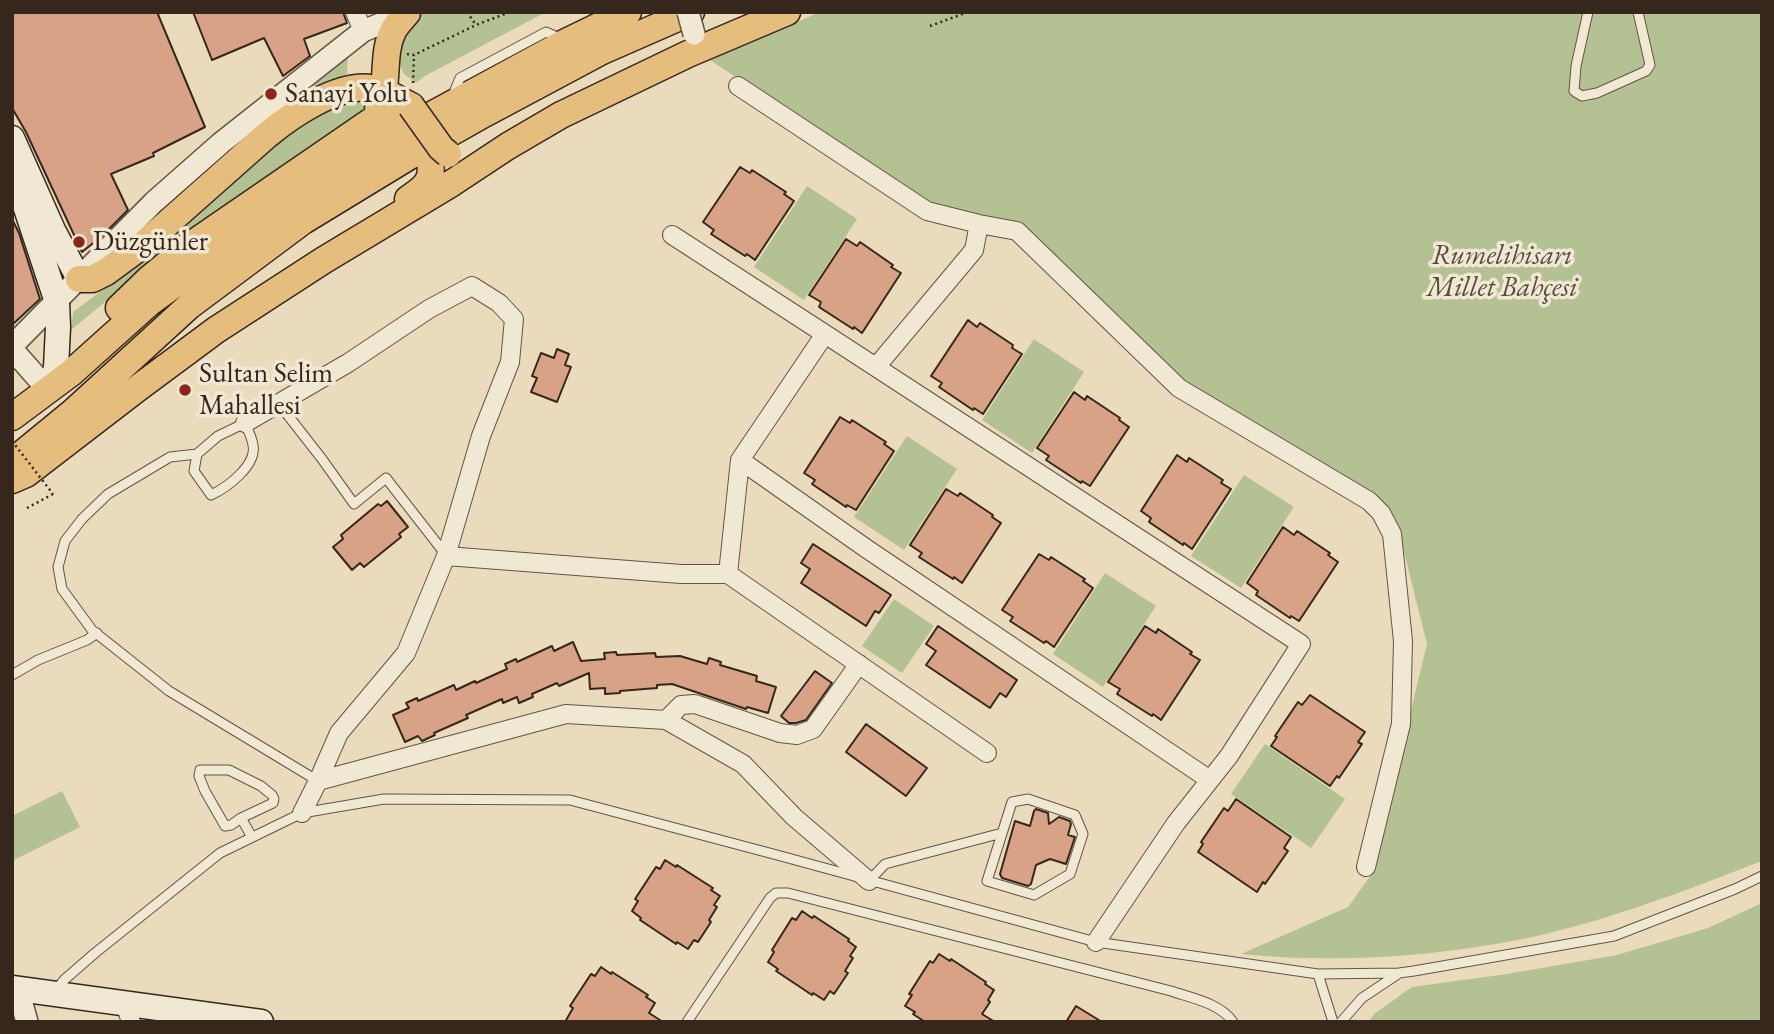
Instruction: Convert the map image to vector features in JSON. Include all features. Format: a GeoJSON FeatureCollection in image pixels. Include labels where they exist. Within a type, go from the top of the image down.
{"type":"FeatureCollection","features":[{"type":"Feature","properties":{"kind":"main road"},"geometry":{"type":"LineString","coordinates":[[12,417],[71,373],[149,303],[282,206],[393,135],[566,42],[628,12]]}},
{"type":"Feature","properties":{"kind":"main road"},"geometry":{"type":"LineString","coordinates":[[12,462],[83,403],[189,306],[303,221],[408,157],[602,51],[691,28],[787,12]]}},
{"type":"Feature","properties":{"kind":"main road"},"geometry":{"type":"LineString","coordinates":[[396,60],[387,52],[393,30],[407,13]]}},
{"type":"Feature","properties":{"kind":"main road"},"geometry":{"type":"LineString","coordinates":[[12,480],[26,474],[216,330],[561,114],[691,28]]}},
{"type":"Feature","properties":{"kind":"main road"},"geometry":{"type":"LineString","coordinates":[[370,122],[381,103],[396,60]]}},
{"type":"Feature","properties":{"kind":"main road"},"geometry":{"type":"LineString","coordinates":[[396,60],[389,79],[408,115]]}},
{"type":"Feature","properties":{"kind":"main road"},"geometry":{"type":"LineString","coordinates":[[12,138],[52,230],[79,279],[92,279],[132,253],[287,119],[310,104],[351,89],[371,88],[383,92],[441,148],[431,166],[428,183],[373,230]]}},
{"type":"Feature","properties":{"kind":"main road"},"geometry":{"type":"LineString","coordinates":[[71,373],[83,350],[100,327],[188,247],[370,122],[386,116],[408,115]]}},
{"type":"Feature","properties":{"kind":"main road"},"geometry":{"type":"LineString","coordinates":[[438,156],[466,159],[508,146]]}},
{"type":"Feature","properties":{"kind":"main road"},"geometry":{"type":"LineString","coordinates":[[12,166],[57,302],[55,368],[48,390]]}},
{"type":"Feature","properties":{"kind":"main road"},"geometry":{"type":"LineString","coordinates":[[15,988],[54,992],[128,1013],[261,1022]]}},
{"type":"Feature","properties":{"kind":"street"},"geometry":{"type":"LineString","coordinates":[[48,390],[12,347],[155,202],[359,22],[407,13]]}},
{"type":"Feature","properties":{"kind":"street"},"geometry":{"type":"LineString","coordinates":[[738,86],[928,211],[1017,231],[1179,388],[1369,502],[1381,513],[1392,534],[1403,640],[1401,724],[1366,867]]}},
{"type":"Feature","properties":{"kind":"street"},"geometry":{"type":"LineString","coordinates":[[876,367],[974,250],[979,224]]}},
{"type":"Feature","properties":{"kind":"street"},"geometry":{"type":"LineString","coordinates":[[672,235],[1301,644],[1230,755],[1176,823],[1097,942]]}},
{"type":"Feature","properties":{"kind":"street"},"geometry":{"type":"LineString","coordinates":[[245,423],[348,363],[429,309],[472,286],[499,303],[514,319],[510,362],[481,436],[446,556],[406,653],[339,733],[302,813]]}},
{"type":"Feature","properties":{"kind":"street"},"geometry":{"type":"LineString","coordinates":[[728,574],[740,460],[825,334]]}},
{"type":"Feature","properties":{"kind":"street"},"geometry":{"type":"LineString","coordinates":[[740,460],[878,557],[1210,780]]}},
{"type":"Feature","properties":{"kind":"street"},"geometry":{"type":"LineString","coordinates":[[446,556],[681,574],[728,574],[987,753]]}},
{"type":"Feature","properties":{"kind":"street"},"geometry":{"type":"LineString","coordinates":[[666,720],[681,705],[695,704],[780,733],[797,735],[813,729],[859,664]]}},
{"type":"Feature","properties":{"kind":"street"},"geometry":{"type":"LineString","coordinates":[[318,781],[566,714],[666,720],[743,764],[794,817],[869,881]]}},
{"type":"Feature","properties":{"kind":"street"},"geometry":{"type":"LineString","coordinates":[[15,988],[27,1022]]}},
{"type":"Feature","properties":{"kind":"lane"},"geometry":{"type":"LineString","coordinates":[[1587,12],[1574,91],[1582,96],[1597,93],[1646,71],[1650,65],[1638,12]]}},
{"type":"Feature","properties":{"kind":"lane"},"geometry":{"type":"LineString","coordinates":[[279,404],[354,504],[386,478],[446,556]]}},
{"type":"Feature","properties":{"kind":"lane"},"geometry":{"type":"LineString","coordinates":[[197,454],[194,471],[211,495],[224,489],[249,464],[254,447],[245,423],[218,436],[197,454],[170,457],[108,494],[82,519],[65,541],[58,567],[62,589],[92,630],[169,691],[318,781]]}},
{"type":"Feature","properties":{"kind":"lane"},"geometry":{"type":"LineString","coordinates":[[12,675],[37,660],[87,640],[97,633]]}},
{"type":"Feature","properties":{"kind":"lane"},"geometry":{"type":"LineString","coordinates":[[200,770],[229,770],[261,786],[272,795],[273,803],[241,818],[225,826],[205,790],[199,776],[200,770]]}},
{"type":"Feature","properties":{"kind":"lane"},"geometry":{"type":"LineString","coordinates":[[54,992],[95,953],[220,853],[302,813],[384,799],[570,800],[1097,942],[1318,974],[1399,973],[1614,936],[1762,876]]}},
{"type":"Feature","properties":{"kind":"lane"},"geometry":{"type":"LineString","coordinates":[[1028,799],[1075,815],[1083,834],[1070,874],[1034,895],[987,881],[1002,833],[1012,802],[1028,799]]}},
{"type":"Feature","properties":{"kind":"lane"},"geometry":{"type":"LineString","coordinates":[[241,818],[252,837]]}},
{"type":"Feature","properties":{"kind":"lane"},"geometry":{"type":"LineString","coordinates":[[869,881],[886,864],[1002,833]]}},
{"type":"Feature","properties":{"kind":"lane"},"geometry":{"type":"LineString","coordinates":[[687,1022],[776,893],[788,893],[1171,991],[1216,1007],[1233,1020]]}},
{"type":"Feature","properties":{"kind":"lane"},"geometry":{"type":"LineString","coordinates":[[1340,1022],[1362,998],[1399,973]]}},
{"type":"Feature","properties":{"kind":"lane"},"geometry":{"type":"LineString","coordinates":[[1318,974],[1333,1022]]}},
{"type":"Feature","properties":{"kind":"path"},"geometry":{"type":"LineString","coordinates":[[467,12],[476,25]]}},
{"type":"Feature","properties":{"kind":"path"},"geometry":{"type":"LineString","coordinates":[[396,60],[414,55],[510,12]]}},
{"type":"Feature","properties":{"kind":"path"},"geometry":{"type":"LineString","coordinates":[[930,26],[968,12]]}},
{"type":"Feature","properties":{"kind":"path"},"geometry":{"type":"LineString","coordinates":[[408,115],[414,55]]}},
{"type":"Feature","properties":{"kind":"path"},"geometry":{"type":"LineString","coordinates":[[12,441],[53,494],[27,509]]}},
{"type":"Feature","properties":{"kind":"green space"},"geometry":{"type":"Polygon","coordinates":[[[425,12],[546,12],[416,83],[404,74],[398,62],[398,50],[408,23],[425,12]]]}},
{"type":"Feature","properties":{"kind":"green space","name":"Rumelihisarı Millet Bahçesi"},"geometry":{"type":"Polygon","coordinates":[[[820,12],[1762,12],[1762,861],[1611,916],[1492,945],[1415,955],[1363,958],[1294,958],[1241,954],[1348,907],[1371,875],[1427,644],[1396,520],[1389,507],[1177,380],[1018,224],[931,206],[710,60],[820,12]]]}},
{"type":"Feature","properties":{"kind":"green space"},"geometry":{"type":"Polygon","coordinates":[[[348,53],[347,74],[309,88],[348,53]]]}},
{"type":"Feature","properties":{"kind":"green space"},"geometry":{"type":"Polygon","coordinates":[[[351,101],[367,104],[345,125],[134,278],[71,330],[73,312],[146,256],[263,156],[298,129],[351,101]]]}},
{"type":"Feature","properties":{"kind":"green space"},"geometry":{"type":"Polygon","coordinates":[[[807,186],[857,219],[804,300],[754,267],[807,186]]]}},
{"type":"Feature","properties":{"kind":"green space"},"geometry":{"type":"Polygon","coordinates":[[[1034,339],[1084,372],[1032,453],[982,420],[1034,339]]]}},
{"type":"Feature","properties":{"kind":"green space"},"geometry":{"type":"Polygon","coordinates":[[[907,436],[957,469],[904,550],[854,517],[907,436]]]}},
{"type":"Feature","properties":{"kind":"green space"},"geometry":{"type":"Polygon","coordinates":[[[1244,475],[1294,507],[1241,588],[1191,556],[1244,475]]]}},
{"type":"Feature","properties":{"kind":"green space"},"geometry":{"type":"Polygon","coordinates":[[[1105,573],[1156,606],[1103,687],[1053,654],[1105,573]]]}},
{"type":"Feature","properties":{"kind":"green space"},"geometry":{"type":"Polygon","coordinates":[[[894,599],[934,626],[902,673],[862,646],[894,599]]]}},
{"type":"Feature","properties":{"kind":"green space"},"geometry":{"type":"Polygon","coordinates":[[[1265,744],[1345,799],[1311,848],[1231,794],[1265,744]]]}},
{"type":"Feature","properties":{"kind":"green space"},"geometry":{"type":"Polygon","coordinates":[[[62,791],[80,827],[12,861],[12,816],[62,791]]]}},
{"type":"Feature","properties":{"kind":"green space"},"geometry":{"type":"Polygon","coordinates":[[[1762,903],[1762,1022],[1369,1022],[1374,1014],[1412,987],[1617,955],[1708,928],[1762,903]]]}},
{"type":"Feature","properties":{"kind":"building"},"geometry":{"type":"Polygon","coordinates":[[[12,12],[157,12],[205,127],[153,153],[154,156],[111,174],[128,210],[82,252],[12,108],[12,12]]]}},
{"type":"Feature","properties":{"kind":"building"},"geometry":{"type":"Polygon","coordinates":[[[193,12],[343,12],[347,23],[304,39],[310,56],[283,76],[264,38],[212,60],[193,12]]]}},
{"type":"Feature","properties":{"kind":"building"},"geometry":{"type":"Polygon","coordinates":[[[740,167],[750,173],[752,170],[786,192],[784,194],[794,201],[755,260],[711,234],[714,230],[703,222],[740,167]]]}},
{"type":"Feature","properties":{"kind":"building"},"geometry":{"type":"Polygon","coordinates":[[[12,219],[40,299],[12,325],[12,219]]]}},
{"type":"Feature","properties":{"kind":"building"},"geometry":{"type":"Polygon","coordinates":[[[846,239],[857,246],[860,242],[901,273],[862,333],[819,307],[821,302],[809,295],[846,239]]]}},
{"type":"Feature","properties":{"kind":"building"},"geometry":{"type":"Polygon","coordinates":[[[968,320],[977,327],[980,323],[1022,354],[983,414],[939,387],[942,383],[931,376],[968,320]]]}},
{"type":"Feature","properties":{"kind":"building"},"geometry":{"type":"Polygon","coordinates":[[[557,349],[569,354],[565,365],[571,367],[557,402],[531,392],[537,378],[532,376],[541,353],[554,358],[557,349]]]}},
{"type":"Feature","properties":{"kind":"building"},"geometry":{"type":"Polygon","coordinates":[[[1074,392],[1085,400],[1087,396],[1129,427],[1090,486],[1046,460],[1049,456],[1037,448],[1074,392]]]}},
{"type":"Feature","properties":{"kind":"building"},"geometry":{"type":"Polygon","coordinates":[[[840,417],[850,423],[852,420],[886,442],[884,444],[894,451],[856,510],[847,505],[846,507],[812,484],[815,480],[804,473],[840,417]]]}},
{"type":"Feature","properties":{"kind":"building"},"geometry":{"type":"Polygon","coordinates":[[[1177,455],[1187,462],[1189,458],[1223,480],[1221,483],[1231,489],[1192,549],[1149,522],[1151,518],[1141,511],[1177,455]]]}},
{"type":"Feature","properties":{"kind":"building"},"geometry":{"type":"Polygon","coordinates":[[[946,489],[958,496],[960,493],[1001,523],[962,583],[919,557],[922,553],[910,545],[946,489]]]}},
{"type":"Feature","properties":{"kind":"building"},"geometry":{"type":"Polygon","coordinates":[[[387,501],[408,527],[399,534],[401,537],[364,567],[360,563],[352,570],[333,547],[343,539],[341,535],[378,504],[381,506],[387,501]]]}},
{"type":"Feature","properties":{"kind":"building"},"geometry":{"type":"Polygon","coordinates":[[[1283,527],[1294,535],[1297,531],[1330,553],[1328,555],[1338,562],[1299,621],[1256,595],[1258,591],[1247,583],[1283,527]]]}},
{"type":"Feature","properties":{"kind":"building"},"geometry":{"type":"Polygon","coordinates":[[[813,544],[891,595],[879,613],[875,611],[866,626],[801,583],[810,569],[801,563],[813,544]]]}},
{"type":"Feature","properties":{"kind":"building"},"geometry":{"type":"Polygon","coordinates":[[[1039,554],[1049,560],[1051,557],[1085,579],[1083,581],[1093,588],[1054,647],[1010,621],[1013,617],[1002,610],[1039,554]]]}},
{"type":"Feature","properties":{"kind":"building"},"geometry":{"type":"Polygon","coordinates":[[[938,626],[1017,680],[1006,697],[1000,693],[990,708],[926,665],[936,651],[926,644],[938,626]]]}},
{"type":"Feature","properties":{"kind":"building"},"geometry":{"type":"Polygon","coordinates":[[[1145,626],[1156,633],[1158,629],[1200,660],[1161,720],[1117,694],[1120,689],[1108,682],[1145,626]]]}},
{"type":"Feature","properties":{"kind":"building"},"geometry":{"type":"Polygon","coordinates":[[[573,642],[581,661],[605,659],[604,653],[616,652],[617,655],[655,653],[656,657],[680,656],[707,664],[709,658],[721,662],[720,665],[757,676],[756,681],[776,687],[768,713],[747,707],[746,709],[672,684],[605,694],[605,688],[590,689],[589,673],[559,686],[557,683],[519,703],[517,697],[503,703],[502,699],[466,715],[468,718],[422,741],[418,736],[405,742],[393,715],[409,708],[406,703],[417,698],[418,701],[454,685],[456,690],[475,681],[476,683],[507,669],[505,664],[516,659],[517,662],[552,646],[554,651],[573,642]]]}},
{"type":"Feature","properties":{"kind":"building"},"geometry":{"type":"Polygon","coordinates":[[[815,671],[832,683],[806,720],[789,723],[781,716],[815,671]]]}},
{"type":"Feature","properties":{"kind":"building"},"geometry":{"type":"Polygon","coordinates":[[[1310,695],[1365,732],[1358,742],[1362,744],[1339,778],[1337,776],[1330,786],[1271,746],[1298,702],[1302,705],[1310,695]]]}},
{"type":"Feature","properties":{"kind":"building"},"geometry":{"type":"Polygon","coordinates":[[[866,724],[927,768],[906,796],[846,752],[866,724]]]}},
{"type":"Feature","properties":{"kind":"building"},"geometry":{"type":"Polygon","coordinates":[[[1236,799],[1291,837],[1284,848],[1288,851],[1257,892],[1198,852],[1203,844],[1201,842],[1224,808],[1228,811],[1236,799]]]}},
{"type":"Feature","properties":{"kind":"building"},"geometry":{"type":"Polygon","coordinates":[[[1036,809],[1048,813],[1049,824],[1059,817],[1070,821],[1068,835],[1075,837],[1066,864],[1050,859],[1036,865],[1028,886],[1002,878],[1000,874],[1015,821],[1030,826],[1036,809]]]}},
{"type":"Feature","properties":{"kind":"building"},"geometry":{"type":"Polygon","coordinates":[[[665,860],[713,888],[711,890],[720,896],[714,905],[717,907],[709,920],[711,922],[698,942],[694,940],[688,949],[640,920],[632,911],[638,901],[635,899],[656,867],[660,869],[665,860]]]}},
{"type":"Feature","properties":{"kind":"building"},"geometry":{"type":"Polygon","coordinates":[[[802,911],[849,939],[856,947],[845,971],[848,973],[834,994],[830,991],[824,1000],[776,971],[778,969],[768,962],[774,952],[772,950],[792,918],[796,920],[802,911]]]}},
{"type":"Feature","properties":{"kind":"building"},"geometry":{"type":"Polygon","coordinates":[[[939,954],[950,961],[951,959],[994,990],[982,1014],[995,1022],[925,1022],[905,1006],[912,995],[909,994],[930,961],[933,963],[939,954]]]}},
{"type":"Feature","properties":{"kind":"building"},"geometry":{"type":"Polygon","coordinates":[[[601,967],[648,995],[646,997],[655,1003],[649,1013],[663,1022],[565,1022],[573,1008],[570,1006],[591,974],[595,976],[601,967]]]}},
{"type":"Feature","properties":{"kind":"building"},"geometry":{"type":"Polygon","coordinates":[[[1076,1006],[1102,1022],[1066,1022],[1076,1006]]]}},
{"type":"Feature","properties":{"kind":"place","name":"Sanayi Yolu"},"geometry":{"type":"Point","coordinates":[271,94]}},
{"type":"Feature","properties":{"kind":"place","name":"Düzgünler"},"geometry":{"type":"Point","coordinates":[79,242]}},
{"type":"Feature","properties":{"kind":"place","name":"Sultan Selim Mahallesi"},"geometry":{"type":"Point","coordinates":[185,390]}}]}
